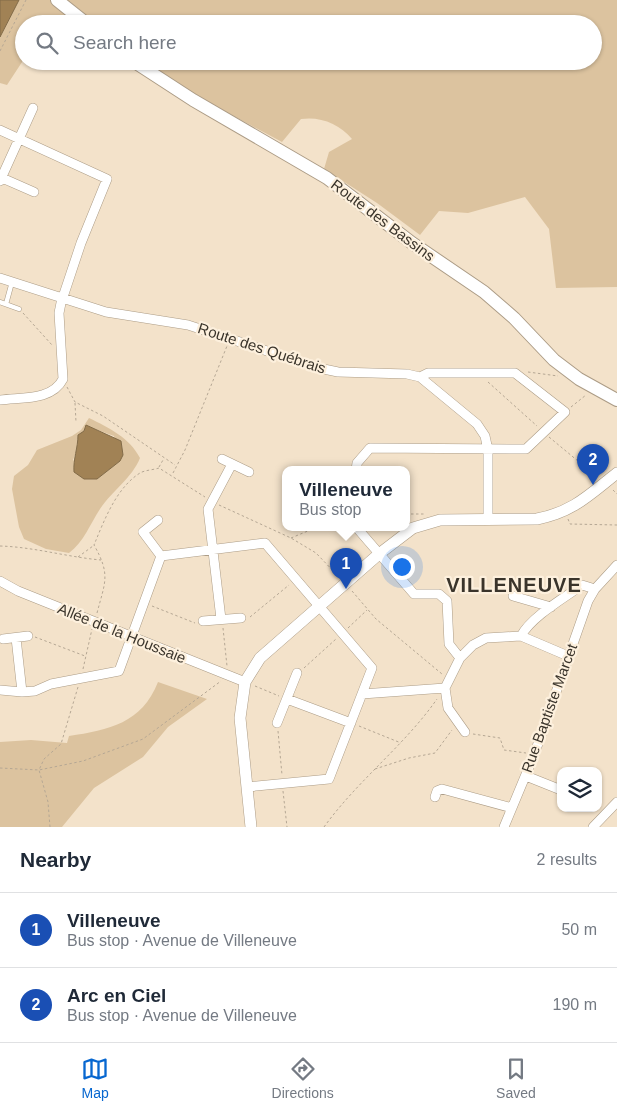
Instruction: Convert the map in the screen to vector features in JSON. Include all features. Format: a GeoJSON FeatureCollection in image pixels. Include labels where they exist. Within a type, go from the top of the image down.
{"type":"FeatureCollection","features":[{"type":"Feature","properties":{"kind":"main road"},"geometry":{"type":"LineString","coordinates":[[57,0],[76,15]]}},
{"type":"Feature","properties":{"kind":"main road","name":"Route des Bassins"},"geometry":{"type":"LineString","coordinates":[[148,70],[194,100],[327,178],[412,243],[484,292],[514,318],[554,360],[595,388],[617,400]]}},
{"type":"Feature","properties":{"kind":"street"},"geometry":{"type":"LineString","coordinates":[[33,108],[1,178],[34,192]]}},
{"type":"Feature","properties":{"kind":"street"},"geometry":{"type":"LineString","coordinates":[[0,130],[107,179],[81,243],[59,313],[63,356],[63,379],[60,386],[46,395],[0,400]]}},
{"type":"Feature","properties":{"kind":"street","name":"Route des Québrais"},"geometry":{"type":"LineString","coordinates":[[0,278],[127,317],[188,324],[329,370],[407,374],[420,377],[428,373],[515,373]]}},
{"type":"Feature","properties":{"kind":"street"},"geometry":{"type":"LineString","coordinates":[[356,466],[356,463],[370,448],[526,449],[565,412],[515,373]]}},
{"type":"Feature","properties":{"kind":"street"},"geometry":{"type":"LineString","coordinates":[[420,377],[477,424],[485,436],[488,450],[488,519]]}},
{"type":"Feature","properties":{"kind":"street"},"geometry":{"type":"LineString","coordinates":[[222,459],[249,472]]}},
{"type":"Feature","properties":{"kind":"street"},"geometry":{"type":"LineString","coordinates":[[221,620],[208,509],[232,464]]}},
{"type":"Feature","properties":{"kind":"street"},"geometry":{"type":"LineString","coordinates":[[410,530],[426,522],[536,519],[564,512],[617,473]]}},
{"type":"Feature","properties":{"kind":"street"},"geometry":{"type":"LineString","coordinates":[[158,520],[144,532],[161,556]]}},
{"type":"Feature","properties":{"kind":"street"},"geometry":{"type":"LineString","coordinates":[[360,531],[414,594],[439,594],[448,601],[449,644],[460,658]]}},
{"type":"Feature","properties":{"kind":"street"},"geometry":{"type":"LineString","coordinates":[[251,827],[240,718],[245,682],[260,658],[379,554],[409,531]]}},
{"type":"Feature","properties":{"kind":"street"},"geometry":{"type":"LineString","coordinates":[[161,556],[265,543],[372,668],[329,779],[247,787]]}},
{"type":"Feature","properties":{"kind":"street"},"geometry":{"type":"LineString","coordinates":[[0,690],[36,691],[51,684],[118,671],[133,637],[161,556]]}},
{"type":"Feature","properties":{"kind":"street","name":"Rue Baptiste Marcet"},"geometry":{"type":"LineString","coordinates":[[504,827],[534,755],[588,601],[595,589],[617,565]]}},
{"type":"Feature","properties":{"kind":"street","name":"Allée de la Houssaie"},"geometry":{"type":"LineString","coordinates":[[0,581],[18,591],[245,682]]}},
{"type":"Feature","properties":{"kind":"street"},"geometry":{"type":"LineString","coordinates":[[521,636],[524,630],[551,607],[582,585],[595,589]]}},
{"type":"Feature","properties":{"kind":"street"},"geometry":{"type":"LineString","coordinates":[[513,596],[551,607]]}},
{"type":"Feature","properties":{"kind":"street"},"geometry":{"type":"LineString","coordinates":[[203,621],[241,618]]}},
{"type":"Feature","properties":{"kind":"street"},"geometry":{"type":"LineString","coordinates":[[3,639],[28,636]]}},
{"type":"Feature","properties":{"kind":"street"},"geometry":{"type":"LineString","coordinates":[[465,732],[457,724],[448,708],[447,684],[460,658],[473,645],[486,638],[521,636],[568,656]]}},
{"type":"Feature","properties":{"kind":"street"},"geometry":{"type":"LineString","coordinates":[[16,638],[22,692]]}},
{"type":"Feature","properties":{"kind":"street"},"geometry":{"type":"LineString","coordinates":[[277,723],[297,673]]}},
{"type":"Feature","properties":{"kind":"street"},"geometry":{"type":"LineString","coordinates":[[362,694],[447,684]]}},
{"type":"Feature","properties":{"kind":"street"},"geometry":{"type":"LineString","coordinates":[[287,699],[351,723]]}},
{"type":"Feature","properties":{"kind":"street"},"geometry":{"type":"LineString","coordinates":[[526,776],[557,788]]}},
{"type":"Feature","properties":{"kind":"street"},"geometry":{"type":"LineString","coordinates":[[436,797],[437,791],[442,789],[512,808]]}},
{"type":"Feature","properties":{"kind":"street"},"geometry":{"type":"LineString","coordinates":[[593,827],[605,808],[617,802]]}},
{"type":"Feature","properties":{"kind":"lane"},"geometry":{"type":"LineString","coordinates":[[6,304],[13,281]]}},
{"type":"Feature","properties":{"kind":"lane"},"geometry":{"type":"LineString","coordinates":[[0,302],[19,309]]}},
{"type":"Feature","properties":{"kind":"path"},"geometry":{"type":"LineString","coordinates":[[18,15],[26,0]]}},
{"type":"Feature","properties":{"kind":"path"},"geometry":{"type":"LineString","coordinates":[[0,51],[15,22]]}},
{"type":"Feature","properties":{"kind":"path"},"geometry":{"type":"LineString","coordinates":[[19,309],[63,356]]}},
{"type":"Feature","properties":{"kind":"path"},"geometry":{"type":"LineString","coordinates":[[172,474],[185,450],[230,338]]}},
{"type":"Feature","properties":{"kind":"path"},"geometry":{"type":"LineString","coordinates":[[515,373],[524,371],[560,376]]}},
{"type":"Feature","properties":{"kind":"path"},"geometry":{"type":"LineString","coordinates":[[63,379],[75,402],[76,422]]}},
{"type":"Feature","properties":{"kind":"path"},"geometry":{"type":"LineString","coordinates":[[565,412],[595,388]]}},
{"type":"Feature","properties":{"kind":"path"},"geometry":{"type":"LineString","coordinates":[[75,402],[103,416],[164,459],[176,465]]}},
{"type":"Feature","properties":{"kind":"path"},"geometry":{"type":"LineString","coordinates":[[159,468],[164,459]]}},
{"type":"Feature","properties":{"kind":"path"},"geometry":{"type":"LineString","coordinates":[[77,558],[94,545],[110,506],[140,473],[159,468],[172,474],[212,501],[291,538],[316,553],[368,609],[447,684],[419,725],[374,769],[337,809],[324,827]]}},
{"type":"Feature","properties":{"kind":"path"},"geometry":{"type":"LineString","coordinates":[[564,512],[570,524],[617,525]]}},
{"type":"Feature","properties":{"kind":"path"},"geometry":{"type":"LineString","coordinates":[[410,514],[425,514],[426,522]]}},
{"type":"Feature","properties":{"kind":"path"},"geometry":{"type":"LineString","coordinates":[[291,538],[308,531]]}},
{"type":"Feature","properties":{"kind":"path"},"geometry":{"type":"LineString","coordinates":[[50,827],[48,802],[39,770],[44,759],[61,744],[106,577],[102,560],[94,545]]}},
{"type":"Feature","properties":{"kind":"path"},"geometry":{"type":"LineString","coordinates":[[0,546],[102,560]]}},
{"type":"Feature","properties":{"kind":"path"},"geometry":{"type":"LineString","coordinates":[[297,673],[368,609]]}},
{"type":"Feature","properties":{"kind":"path"},"geometry":{"type":"LineString","coordinates":[[0,768],[39,770],[83,761],[143,739],[228,675],[221,620]]}},
{"type":"Feature","properties":{"kind":"path"},"geometry":{"type":"LineString","coordinates":[[28,636],[86,656]]}},
{"type":"Feature","properties":{"kind":"path"},"geometry":{"type":"LineString","coordinates":[[245,682],[287,699]]}},
{"type":"Feature","properties":{"kind":"path"},"geometry":{"type":"LineString","coordinates":[[351,723],[401,743]]}},
{"type":"Feature","properties":{"kind":"path"},"geometry":{"type":"LineString","coordinates":[[374,769],[410,758],[435,754],[457,724]]}},
{"type":"Feature","properties":{"kind":"path"},"geometry":{"type":"LineString","coordinates":[[465,732],[500,738],[504,750],[534,755]]}},
{"type":"Feature","properties":{"kind":"shaded area"},"geometry":{"type":"Polygon","coordinates":[[[0,0],[19,0],[0,37],[0,0]]]}},
{"type":"Feature","properties":{"kind":"shaded area"},"geometry":{"type":"Polygon","coordinates":[[[19,0],[617,0],[617,287],[556,288],[549,229],[525,197],[468,213],[439,211],[420,235],[377,203],[324,169],[329,152],[352,139],[336,125],[322,120],[301,119],[282,142],[189,92],[156,70],[602,70],[602,15],[15,15],[15,70],[17,70],[7,85],[0,83],[0,37],[19,0]]]}},
{"type":"Feature","properties":{"kind":"shaded area"},"geometry":{"type":"Polygon","coordinates":[[[89,418],[124,439],[140,458],[132,472],[100,509],[83,538],[74,549],[69,553],[46,549],[24,539],[19,527],[12,489],[14,476],[28,465],[37,450],[72,436],[81,430],[89,418]],[[86,426],[73,460],[97,479],[120,461],[114,436],[86,426]]]}},
{"type":"Feature","properties":{"kind":"shaded area"},"geometry":{"type":"Polygon","coordinates":[[[86,425],[121,441],[123,455],[120,461],[97,479],[84,479],[74,472],[78,435],[84,431],[86,425]]]}},
{"type":"Feature","properties":{"kind":"shaded area"},"geometry":{"type":"Polygon","coordinates":[[[158,682],[207,699],[168,727],[143,757],[94,788],[62,827],[0,827],[0,742],[31,740],[67,743],[69,736],[111,727],[133,716],[143,707],[158,682]]]}},
{"type":"Feature","properties":{"kind":"place","name":"Arc en Ciel"},"geometry":{"type":"Point","coordinates":[593,485]}},
{"type":"Feature","properties":{"kind":"place","name":"Villeneuve"},"geometry":{"type":"Point","coordinates":[346,589]}},
{"type":"Feature","properties":{"kind":"district","name":"VILLENEUVE"},"geometry":{"type":"Point","coordinates":[514,585]}}]}
